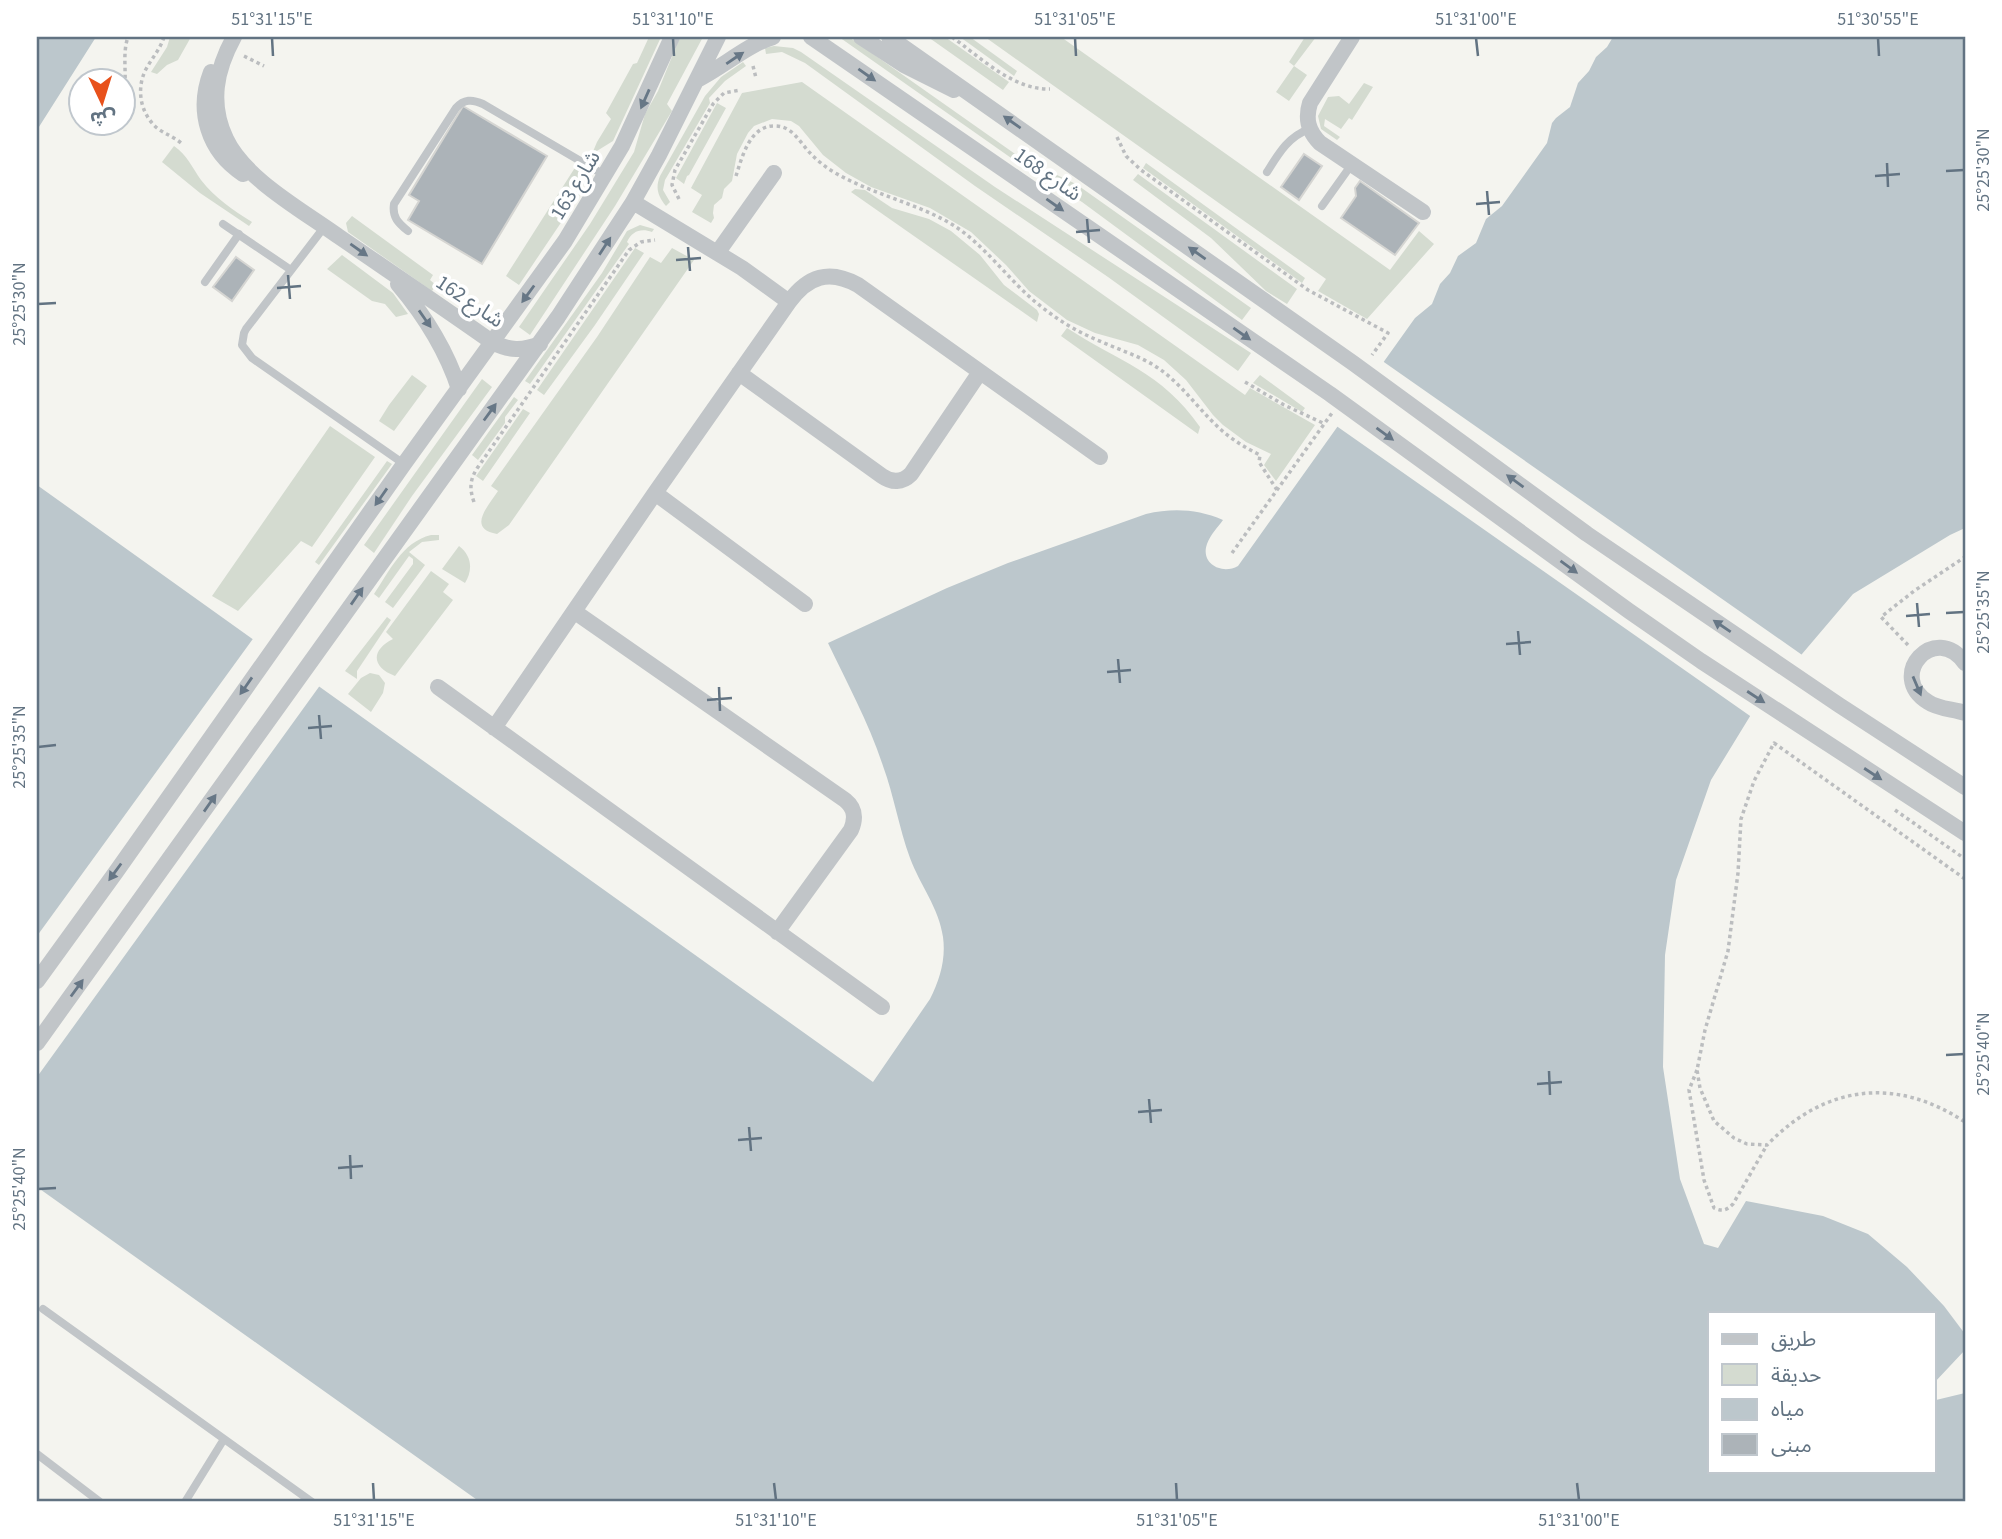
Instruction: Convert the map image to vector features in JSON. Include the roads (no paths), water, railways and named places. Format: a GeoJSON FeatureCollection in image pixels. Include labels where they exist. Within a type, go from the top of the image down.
{"type":"FeatureCollection","features":[{"type":"Feature","properties":{"kind":"street","name":"شارع 163"},"geometry":{"type":"LineString","coordinates":[[37,981],[558,252],[606,176],[642,107],[672,37]]}},
{"type":"Feature","properties":{"kind":"street"},"geometry":{"type":"LineString","coordinates":[[37,1043],[540,344],[632,202],[718,37]]}},
{"type":"Feature","properties":{"kind":"street"},"geometry":{"type":"LineString","coordinates":[[697,80],[754,45],[773,37]]}},
{"type":"Feature","properties":{"kind":"street","name":"شارع 168"},"geometry":{"type":"LineString","coordinates":[[811,37],[1330,394],[1629,611],[1965,833]]}},
{"type":"Feature","properties":{"kind":"street","name":"شارع 168"},"geometry":{"type":"LineString","coordinates":[[861,37],[928,78],[979,99]]}},
{"type":"Feature","properties":{"kind":"street","name":"شارع 168"},"geometry":{"type":"LineString","coordinates":[[889,37],[904,43],[1353,363],[1587,534],[1965,787]]}},
{"type":"Feature","properties":{"kind":"street"},"geometry":{"type":"LineString","coordinates":[[1352,37],[1310,103],[1307,120],[1309,129],[1320,143],[1423,212]]}},
{"type":"Feature","properties":{"kind":"street","name":"شارع 162"},"geometry":{"type":"LineString","coordinates":[[231,48],[216,79],[216,103],[221,126],[238,157],[263,183],[492,342],[501,347],[521,350],[540,344]]}},
{"type":"Feature","properties":{"kind":"street"},"geometry":{"type":"LineString","coordinates":[[718,252],[774,173]]}},
{"type":"Feature","properties":{"kind":"street"},"geometry":{"type":"LineString","coordinates":[[632,202],[718,252],[789,302]]}},
{"type":"Feature","properties":{"kind":"street","name":"شارع 162"},"geometry":{"type":"LineString","coordinates":[[382,267],[410,298],[435,333],[449,360],[459,389]]}},
{"type":"Feature","properties":{"kind":"street"},"geometry":{"type":"LineString","coordinates":[[494,728],[789,302],[797,291],[812,281],[830,276],[850,281],[1100,457]]}},
{"type":"Feature","properties":{"kind":"street"},"geometry":{"type":"LineString","coordinates":[[739,373],[881,476],[897,482],[911,474],[980,372]]}},
{"type":"Feature","properties":{"kind":"street"},"geometry":{"type":"LineString","coordinates":[[655,493],[806,604]]}},
{"type":"Feature","properties":{"kind":"street"},"geometry":{"type":"LineString","coordinates":[[575,612],[845,800],[852,808],[855,819],[851,830],[777,932]]}},
{"type":"Feature","properties":{"kind":"street"},"geometry":{"type":"LineString","coordinates":[[1965,663],[1958,655],[1943,648],[1926,651],[1914,663],[1912,676],[1920,695],[1937,706],[1965,713]]}},
{"type":"Feature","properties":{"kind":"street"},"geometry":{"type":"LineString","coordinates":[[438,687],[882,1007]]}},
{"type":"Feature","properties":{"kind":"lane"},"geometry":{"type":"LineString","coordinates":[[408,231],[394,216],[394,204],[456,108],[466,101],[483,104],[606,176]]}},
{"type":"Feature","properties":{"kind":"lane"},"geometry":{"type":"LineString","coordinates":[[1267,172],[1287,142],[1309,129]]}},
{"type":"Feature","properties":{"kind":"lane"},"geometry":{"type":"LineString","coordinates":[[1322,206],[1352,164]]}},
{"type":"Feature","properties":{"kind":"lane"},"geometry":{"type":"LineString","coordinates":[[223,224],[291,270]]}},
{"type":"Feature","properties":{"kind":"lane"},"geometry":{"type":"LineString","coordinates":[[325,226],[244,333],[242,345],[252,358],[404,464]]}},
{"type":"Feature","properties":{"kind":"lane"},"geometry":{"type":"LineString","coordinates":[[205,282],[239,234]]}},
{"type":"Feature","properties":{"kind":"lane"},"geometry":{"type":"LineString","coordinates":[[43,1309],[312,1502]]}},
{"type":"Feature","properties":{"kind":"lane"},"geometry":{"type":"LineString","coordinates":[[185,1502],[224,1439]]}},
{"type":"Feature","properties":{"kind":"lane"},"geometry":{"type":"LineString","coordinates":[[37,1454],[100,1502]]}},
{"type":"Feature","properties":{"kind":"water"},"geometry":{"type":"Polygon","coordinates":[[[37,37],[96,37],[78,66],[66,66],[66,84],[37,130],[37,37]]]}},
{"type":"Feature","properties":{"kind":"water"},"geometry":{"type":"Polygon","coordinates":[[[1613,37],[1965,37],[1965,528],[1853,594],[1752,713],[1711,780],[1676,880],[1665,955],[1663,1067],[1680,1179],[1704,1244],[1718,1248],[1746,1201],[1823,1216],[1868,1234],[1907,1267],[1944,1306],[1965,1334],[1965,1350],[1936,1381],[1936,1312],[1708,1312],[1708,1472],[1936,1472],[1936,1400],[1965,1393],[1965,1502],[480,1502],[37,1187],[37,485],[873,1082],[930,999],[941,969],[943,937],[938,916],[910,858],[877,750],[828,643],[1008,563],[1156,512],[1194,512],[1223,520],[1208,541],[1207,557],[1219,568],[1238,566],[1415,318],[1432,304],[1440,284],[1450,273],[1458,256],[1476,243],[1486,219],[1502,206],[1547,143],[1552,123],[1570,107],[1578,83],[1589,71],[1596,57],[1613,37]]]}}]}
